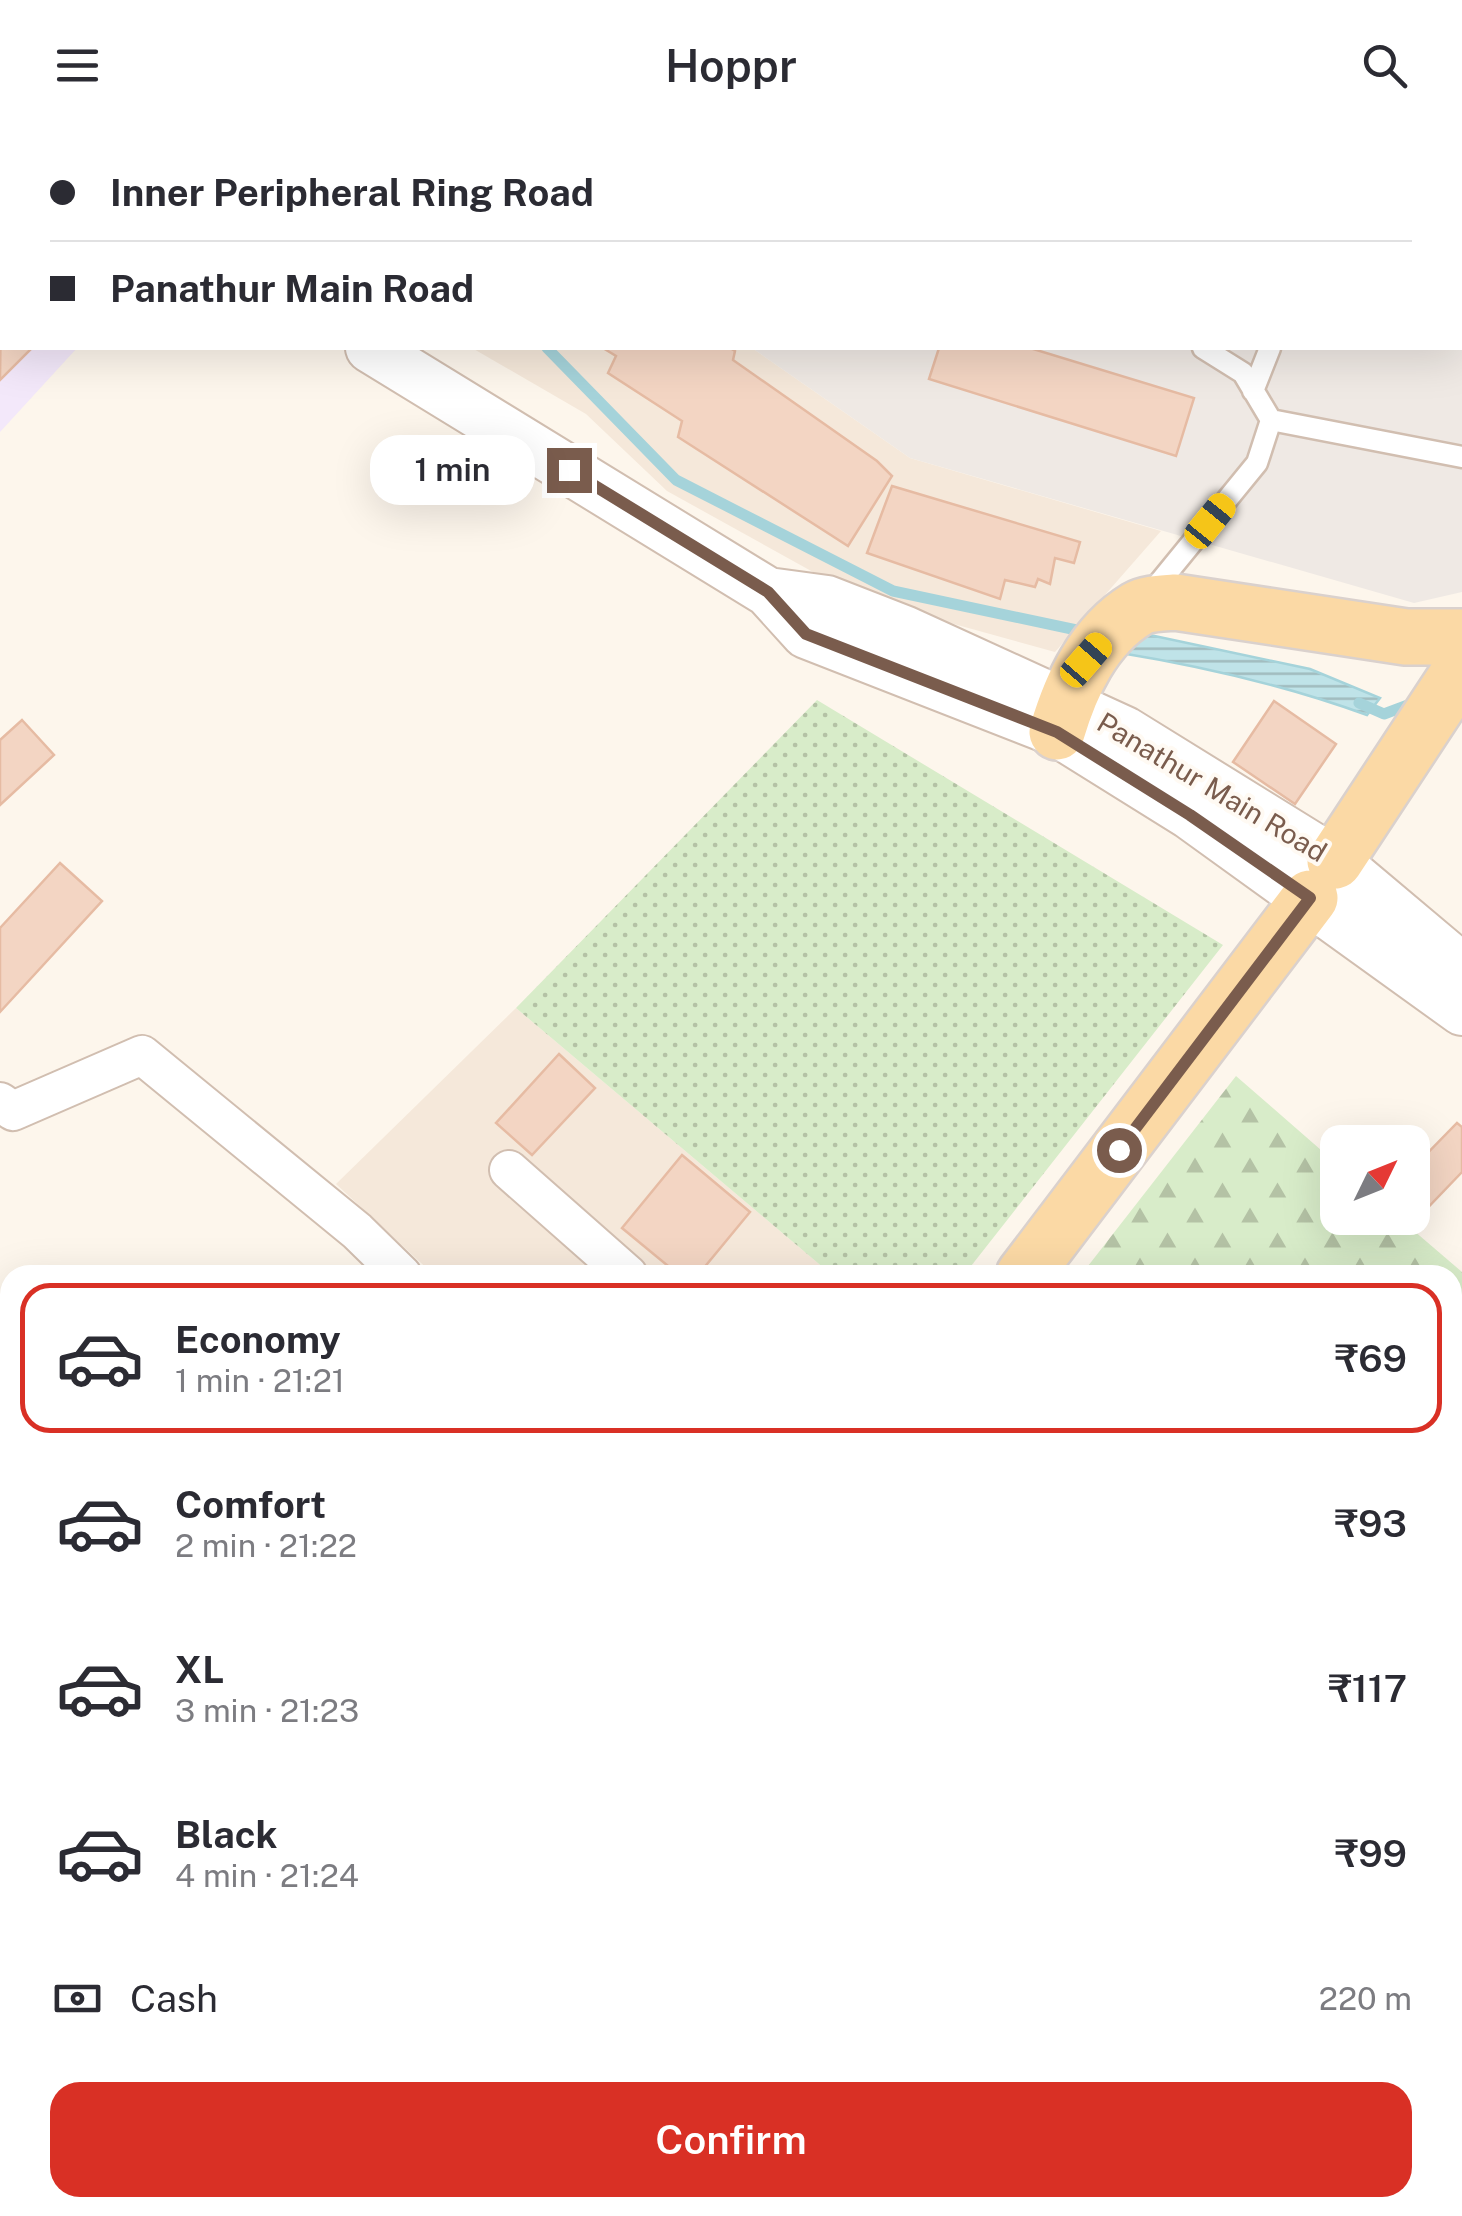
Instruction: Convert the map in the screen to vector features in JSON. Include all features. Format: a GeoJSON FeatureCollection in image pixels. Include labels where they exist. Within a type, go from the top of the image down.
{"type":"FeatureCollection","features":[{"type":"Feature","properties":{"kind":"main road"},"geometry":{"type":"LineString","coordinates":[[1032,1265],[1322,880],[1454,671],[1406,637],[1175,602],[1092,666]]}},
{"type":"Feature","properties":{"kind":"street","name":"Panathur Main Road"},"geometry":{"type":"LineString","coordinates":[[373,350],[768,592],[827,600],[904,630],[1092,666],[1125,731],[1322,880],[1462,968]]}},
{"type":"Feature","properties":{"kind":"street","name":"Panathur Main Road"},"geometry":{"type":"LineString","coordinates":[[1322,880],[1462,1011]]}},
{"type":"Feature","properties":{"kind":"street"},"geometry":{"type":"LineString","coordinates":[[0,1102],[13,1112],[142,1055],[357,1231],[392,1265]]}},
{"type":"Feature","properties":{"kind":"street"},"geometry":{"type":"LineString","coordinates":[[509,1170],[617,1265]]}},
{"type":"Feature","properties":{"kind":"lane"},"geometry":{"type":"LineString","coordinates":[[1206,350],[1243,373],[1271,420],[1462,456]]}},
{"type":"Feature","properties":{"kind":"lane"},"geometry":{"type":"LineString","coordinates":[[1253,390],[1269,350]]}},
{"type":"Feature","properties":{"kind":"lane"},"geometry":{"type":"LineString","coordinates":[[1092,666],[1256,464],[1271,420]]}},
{"type":"Feature","properties":{"kind":"shaded area"},"geometry":{"type":"Polygon","coordinates":[[[0,350],[75,350],[0,432],[0,350]]]}},
{"type":"Feature","properties":{"kind":"shaded area"},"geometry":{"type":"Polygon","coordinates":[[[475,350],[755,350],[910,458],[1161,531],[1055,652],[860,598],[667,491],[586,414],[475,350]]]}},
{"type":"Feature","properties":{"kind":"shaded area"},"geometry":{"type":"Polygon","coordinates":[[[755,350],[1462,350],[1462,592],[1414,603],[910,458],[755,350]]]}},
{"type":"Feature","properties":{"kind":"shaded area"},"geometry":{"type":"Polygon","coordinates":[[[516,1008],[820,1265],[423,1265],[336,1184],[516,1008]]]}},
{"type":"Feature","properties":{"kind":"green space"},"geometry":{"type":"Polygon","coordinates":[[[817,700],[1223,945],[972,1265],[820,1265],[516,1008],[817,700]]]}},
{"type":"Feature","properties":{"kind":"green space"},"geometry":{"type":"Polygon","coordinates":[[[1236,1076],[1320,1149],[1320,1235],[1419,1235],[1454,1265],[1089,1265],[1236,1076]]]}},
{"type":"Feature","properties":{"kind":"water"},"geometry":{"type":"Polygon","coordinates":[[[1131,631],[1310,669],[1380,698],[1367,715],[1242,678],[1115,652],[1131,631]]]}},
{"type":"Feature","properties":{"kind":"building"},"geometry":{"type":"Polygon","coordinates":[[[0,350],[30,350],[0,380],[0,350]]]}},
{"type":"Feature","properties":{"kind":"building"},"geometry":{"type":"Polygon","coordinates":[[[606,350],[733,350],[733,360],[877,461],[892,476],[848,546],[678,437],[682,421],[608,373],[616,356],[606,350]]]}},
{"type":"Feature","properties":{"kind":"building"},"geometry":{"type":"Polygon","coordinates":[[[938,350],[1037,350],[1194,398],[1176,456],[929,379],[938,350]]]}},
{"type":"Feature","properties":{"kind":"building"},"geometry":{"type":"Polygon","coordinates":[[[892,486],[1080,542],[1074,563],[1055,558],[1050,584],[1038,579],[1035,587],[1005,580],[1000,599],[867,553],[892,486]]]}},
{"type":"Feature","properties":{"kind":"building"},"geometry":{"type":"Polygon","coordinates":[[[1274,701],[1336,744],[1295,804],[1233,762],[1274,701]]]}},
{"type":"Feature","properties":{"kind":"building"},"geometry":{"type":"Polygon","coordinates":[[[22,720],[54,755],[0,805],[0,740],[22,720]]]}},
{"type":"Feature","properties":{"kind":"building"},"geometry":{"type":"Polygon","coordinates":[[[60,863],[102,901],[0,1012],[0,928],[60,863]]]}},
{"type":"Feature","properties":{"kind":"building"},"geometry":{"type":"Polygon","coordinates":[[[559,1054],[595,1088],[532,1155],[496,1123],[559,1054]]]}},
{"type":"Feature","properties":{"kind":"building"},"geometry":{"type":"Polygon","coordinates":[[[1457,1123],[1462,1127],[1462,1172],[1430,1205],[1430,1151],[1457,1123]]]}},
{"type":"Feature","properties":{"kind":"building"},"geometry":{"type":"Polygon","coordinates":[[[682,1155],[750,1212],[706,1265],[667,1265],[622,1228],[682,1155]]]}},
{"type":"Feature","properties":{"kind":"waterway"},"geometry":{"type":"LineString","coordinates":[[549,350],[676,480],[893,591],[1086,632]]}},
{"type":"Feature","properties":{"kind":"waterway"},"geometry":{"type":"LineString","coordinates":[[1359,703],[1384,714],[1416,702]]}},
{"type":"Feature","properties":{"kind":"route"},"geometry":{"type":"LineString","coordinates":[[569,470],[768,592],[806,634],[1057,732],[1190,815],[1310,898],[1119,1150]]}}]}
